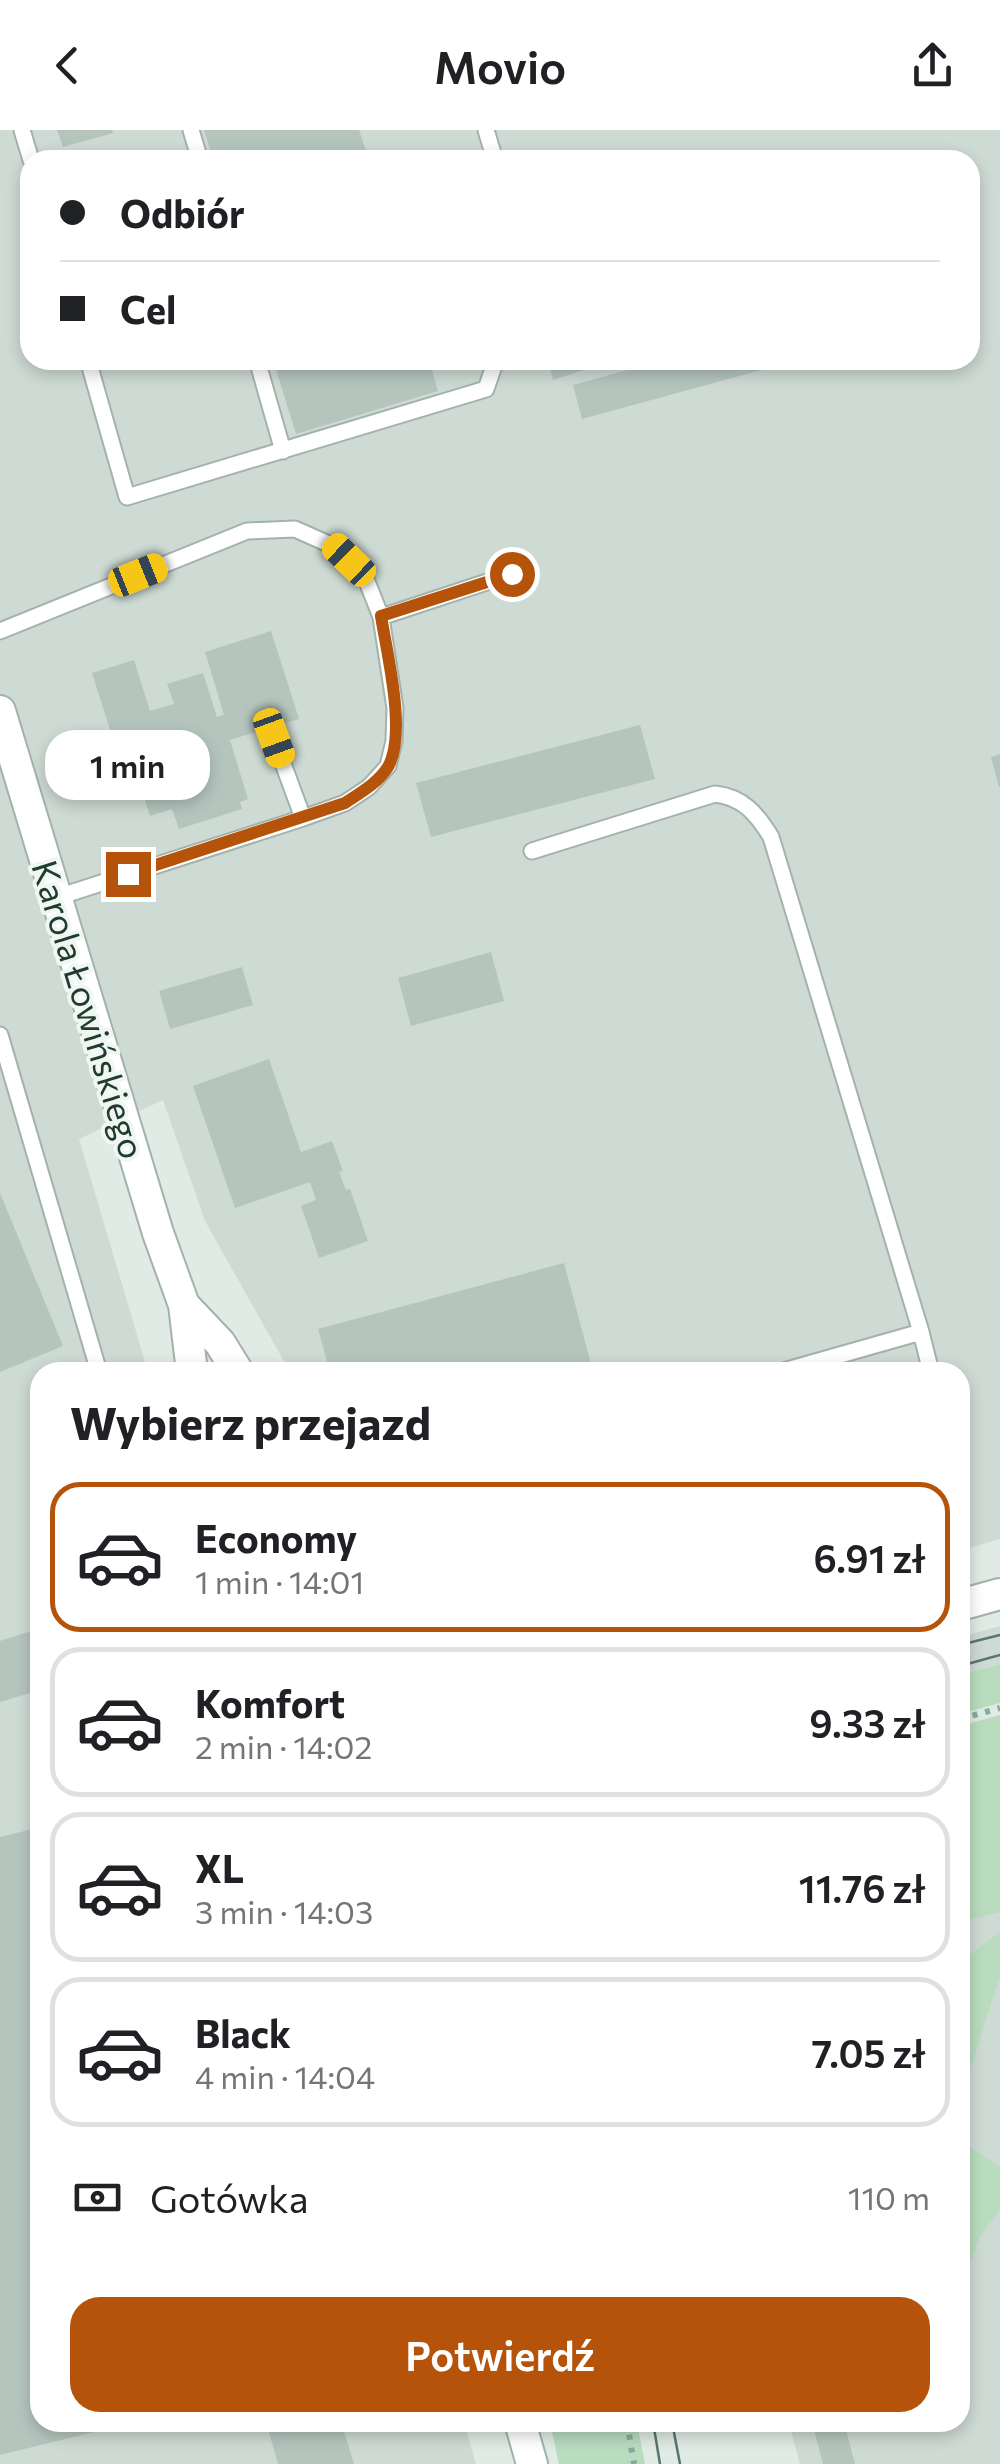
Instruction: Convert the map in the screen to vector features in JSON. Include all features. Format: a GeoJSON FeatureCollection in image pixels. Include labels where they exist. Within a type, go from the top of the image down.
{"type":"FeatureCollection","features":[{"type":"Feature","properties":{"kind":"street","name":"Karola Łowińskiego"},"geometry":{"type":"LineString","coordinates":[[0,711],[146,1196],[184,1305],[191,1362]]}},
{"type":"Feature","properties":{"kind":"street","name":"Karola Łowińskiego"},"geometry":{"type":"LineString","coordinates":[[184,1305],[220,1343],[232,1362]]}},
{"type":"Feature","properties":{"kind":"street"},"geometry":{"type":"LineString","coordinates":[[970,1602],[1000,1594]]}},
{"type":"Feature","properties":{"kind":"street"},"geometry":{"type":"LineString","coordinates":[[523,2432],[532,2464]]}},
{"type":"Feature","properties":{"kind":"lane"},"geometry":{"type":"LineString","coordinates":[[91,370],[128,497],[486,389],[493,370]]}},
{"type":"Feature","properties":{"kind":"lane"},"geometry":{"type":"LineString","coordinates":[[260,370],[282,450]]}},
{"type":"Feature","properties":{"kind":"lane"},"geometry":{"type":"LineString","coordinates":[[0,631],[247,531],[295,529],[334,546],[364,574],[381,616],[394,708],[394,741],[388,766],[369,788],[345,803],[303,818],[58,897]]}},
{"type":"Feature","properties":{"kind":"lane"},"geometry":{"type":"LineString","coordinates":[[381,616],[512,574]]}},
{"type":"Feature","properties":{"kind":"lane"},"geometry":{"type":"LineString","coordinates":[[274,738],[303,818]]}},
{"type":"Feature","properties":{"kind":"lane"},"geometry":{"type":"LineString","coordinates":[[532,852],[714,794],[731,796],[760,820],[771,838],[928,1362]]}},
{"type":"Feature","properties":{"kind":"lane"},"geometry":{"type":"LineString","coordinates":[[0,1035],[97,1362]]}},
{"type":"Feature","properties":{"kind":"lane"},"geometry":{"type":"LineString","coordinates":[[815,1362],[921,1332]]}},
{"type":"Feature","properties":{"kind":"path"},"geometry":{"type":"LineString","coordinates":[[970,1716],[1000,1708]]}},
{"type":"Feature","properties":{"kind":"path"},"geometry":{"type":"LineString","coordinates":[[629,2432],[634,2464]]}},
{"type":"Feature","properties":{"kind":"shaded area"},"geometry":{"type":"Polygon","coordinates":[[[0,130],[1000,130],[1000,1539],[970,1548],[970,1362],[284,1362],[205,1221],[163,1100],[79,1139],[145,1362],[30,1362],[30,2432],[467,2432],[476,2464],[0,2464],[0,130]]]}},
{"type":"Feature","properties":{"kind":"shaded area"},"geometry":{"type":"Polygon","coordinates":[[[1000,1626],[1000,1664],[970,1672],[970,1634],[1000,1626]]]}},
{"type":"Feature","properties":{"kind":"shaded area"},"geometry":{"type":"Polygon","coordinates":[[[1000,1857],[1000,2464],[800,2464],[791,2432],[970,2432],[970,1865],[1000,1857]]]}},
{"type":"Feature","properties":{"kind":"green space"},"geometry":{"type":"Polygon","coordinates":[[[1000,1664],[1000,1703],[970,1711],[970,1672],[1000,1664]]]}},
{"type":"Feature","properties":{"kind":"green space"},"geometry":{"type":"Polygon","coordinates":[[[1000,1715],[1000,1912],[970,1920],[970,1723],[1000,1715]]]}},
{"type":"Feature","properties":{"kind":"green space"},"geometry":{"type":"Polygon","coordinates":[[[1000,1932],[1000,1976],[970,2070],[970,1954],[1000,1932]]]}},
{"type":"Feature","properties":{"kind":"green space"},"geometry":{"type":"Polygon","coordinates":[[[970,2147],[1000,2167],[1000,2209],[980,2237],[970,2263],[970,2147]]]}},
{"type":"Feature","properties":{"kind":"green space"},"geometry":{"type":"Polygon","coordinates":[[[552,2432],[639,2432],[645,2464],[559,2464],[552,2432]]]}},
{"type":"Feature","properties":{"kind":"building"},"geometry":{"type":"Polygon","coordinates":[[[57,130],[112,130],[113,133],[63,147],[57,130]]]}},
{"type":"Feature","properties":{"kind":"building"},"geometry":{"type":"Polygon","coordinates":[[[204,130],[359,130],[366,150],[210,150],[204,130]]]}},
{"type":"Feature","properties":{"kind":"building"},"geometry":{"type":"Polygon","coordinates":[[[276,370],[432,370],[438,391],[296,434],[276,370]]]}},
{"type":"Feature","properties":{"kind":"building"},"geometry":{"type":"Polygon","coordinates":[[[550,370],[584,370],[553,380],[550,370]]]}},
{"type":"Feature","properties":{"kind":"building"},"geometry":{"type":"Polygon","coordinates":[[[628,370],[761,370],[582,419],[573,385],[628,370]]]}},
{"type":"Feature","properties":{"kind":"building"},"geometry":{"type":"Polygon","coordinates":[[[271,631],[299,719],[230,740],[248,799],[240,802],[242,809],[179,829],[172,809],[150,816],[139,782],[128,786],[92,673],[134,660],[150,711],[174,704],[167,684],[203,673],[217,717],[224,715],[205,652],[271,631]]]}},
{"type":"Feature","properties":{"kind":"building"},"geometry":{"type":"Polygon","coordinates":[[[640,725],[655,779],[431,837],[416,783],[640,725]]]}},
{"type":"Feature","properties":{"kind":"building"},"geometry":{"type":"Polygon","coordinates":[[[1000,754],[1000,787],[999,787],[991,757],[1000,754]]]}},
{"type":"Feature","properties":{"kind":"building"},"geometry":{"type":"Polygon","coordinates":[[[491,952],[504,1001],[411,1026],[398,978],[491,952]]]}},
{"type":"Feature","properties":{"kind":"building"},"geometry":{"type":"Polygon","coordinates":[[[242,967],[253,1005],[170,1029],[159,991],[242,967]]]}},
{"type":"Feature","properties":{"kind":"building"},"geometry":{"type":"Polygon","coordinates":[[[269,1059],[301,1152],[332,1141],[343,1171],[339,1172],[346,1190],[350,1189],[368,1241],[319,1258],[301,1206],[316,1200],[310,1182],[235,1208],[193,1086],[269,1059]]]}},
{"type":"Feature","properties":{"kind":"building"},"geometry":{"type":"Polygon","coordinates":[[[0,1193],[63,1346],[0,1372],[0,1193]]]}},
{"type":"Feature","properties":{"kind":"building"},"geometry":{"type":"Polygon","coordinates":[[[564,1263],[591,1362],[327,1362],[318,1329],[564,1263]]]}},
{"type":"Feature","properties":{"kind":"building"},"geometry":{"type":"Polygon","coordinates":[[[30,1631],[30,1693],[0,1702],[0,1641],[30,1631]]]}},
{"type":"Feature","properties":{"kind":"building"},"geometry":{"type":"Polygon","coordinates":[[[30,1830],[30,2432],[94,2432],[0,2455],[0,1837],[30,1830]]]}},
{"type":"Feature","properties":{"kind":"building"},"geometry":{"type":"Polygon","coordinates":[[[269,2432],[344,2432],[354,2464],[278,2464],[269,2432]]]}},
{"type":"Feature","properties":{"kind":"building"},"geometry":{"type":"Polygon","coordinates":[[[815,2432],[847,2432],[855,2464],[823,2464],[815,2432]]]}},
{"type":"Feature","properties":{"kind":"tram line"},"geometry":{"type":"LineString","coordinates":[[970,1642],[1000,1635]]}},
{"type":"Feature","properties":{"kind":"tram line"},"geometry":{"type":"LineString","coordinates":[[970,1663],[1000,1655]]}},
{"type":"Feature","properties":{"kind":"tram line"},"geometry":{"type":"LineString","coordinates":[[655,2432],[660,2464]]}},
{"type":"Feature","properties":{"kind":"tram line"},"geometry":{"type":"LineString","coordinates":[[674,2432],[680,2464]]}},
{"type":"Feature","properties":{"kind":"route"},"geometry":{"type":"LineString","coordinates":[[128,874],[303,818],[345,803],[369,788],[388,766],[394,741],[394,708],[381,616],[512,574]]}}]}
